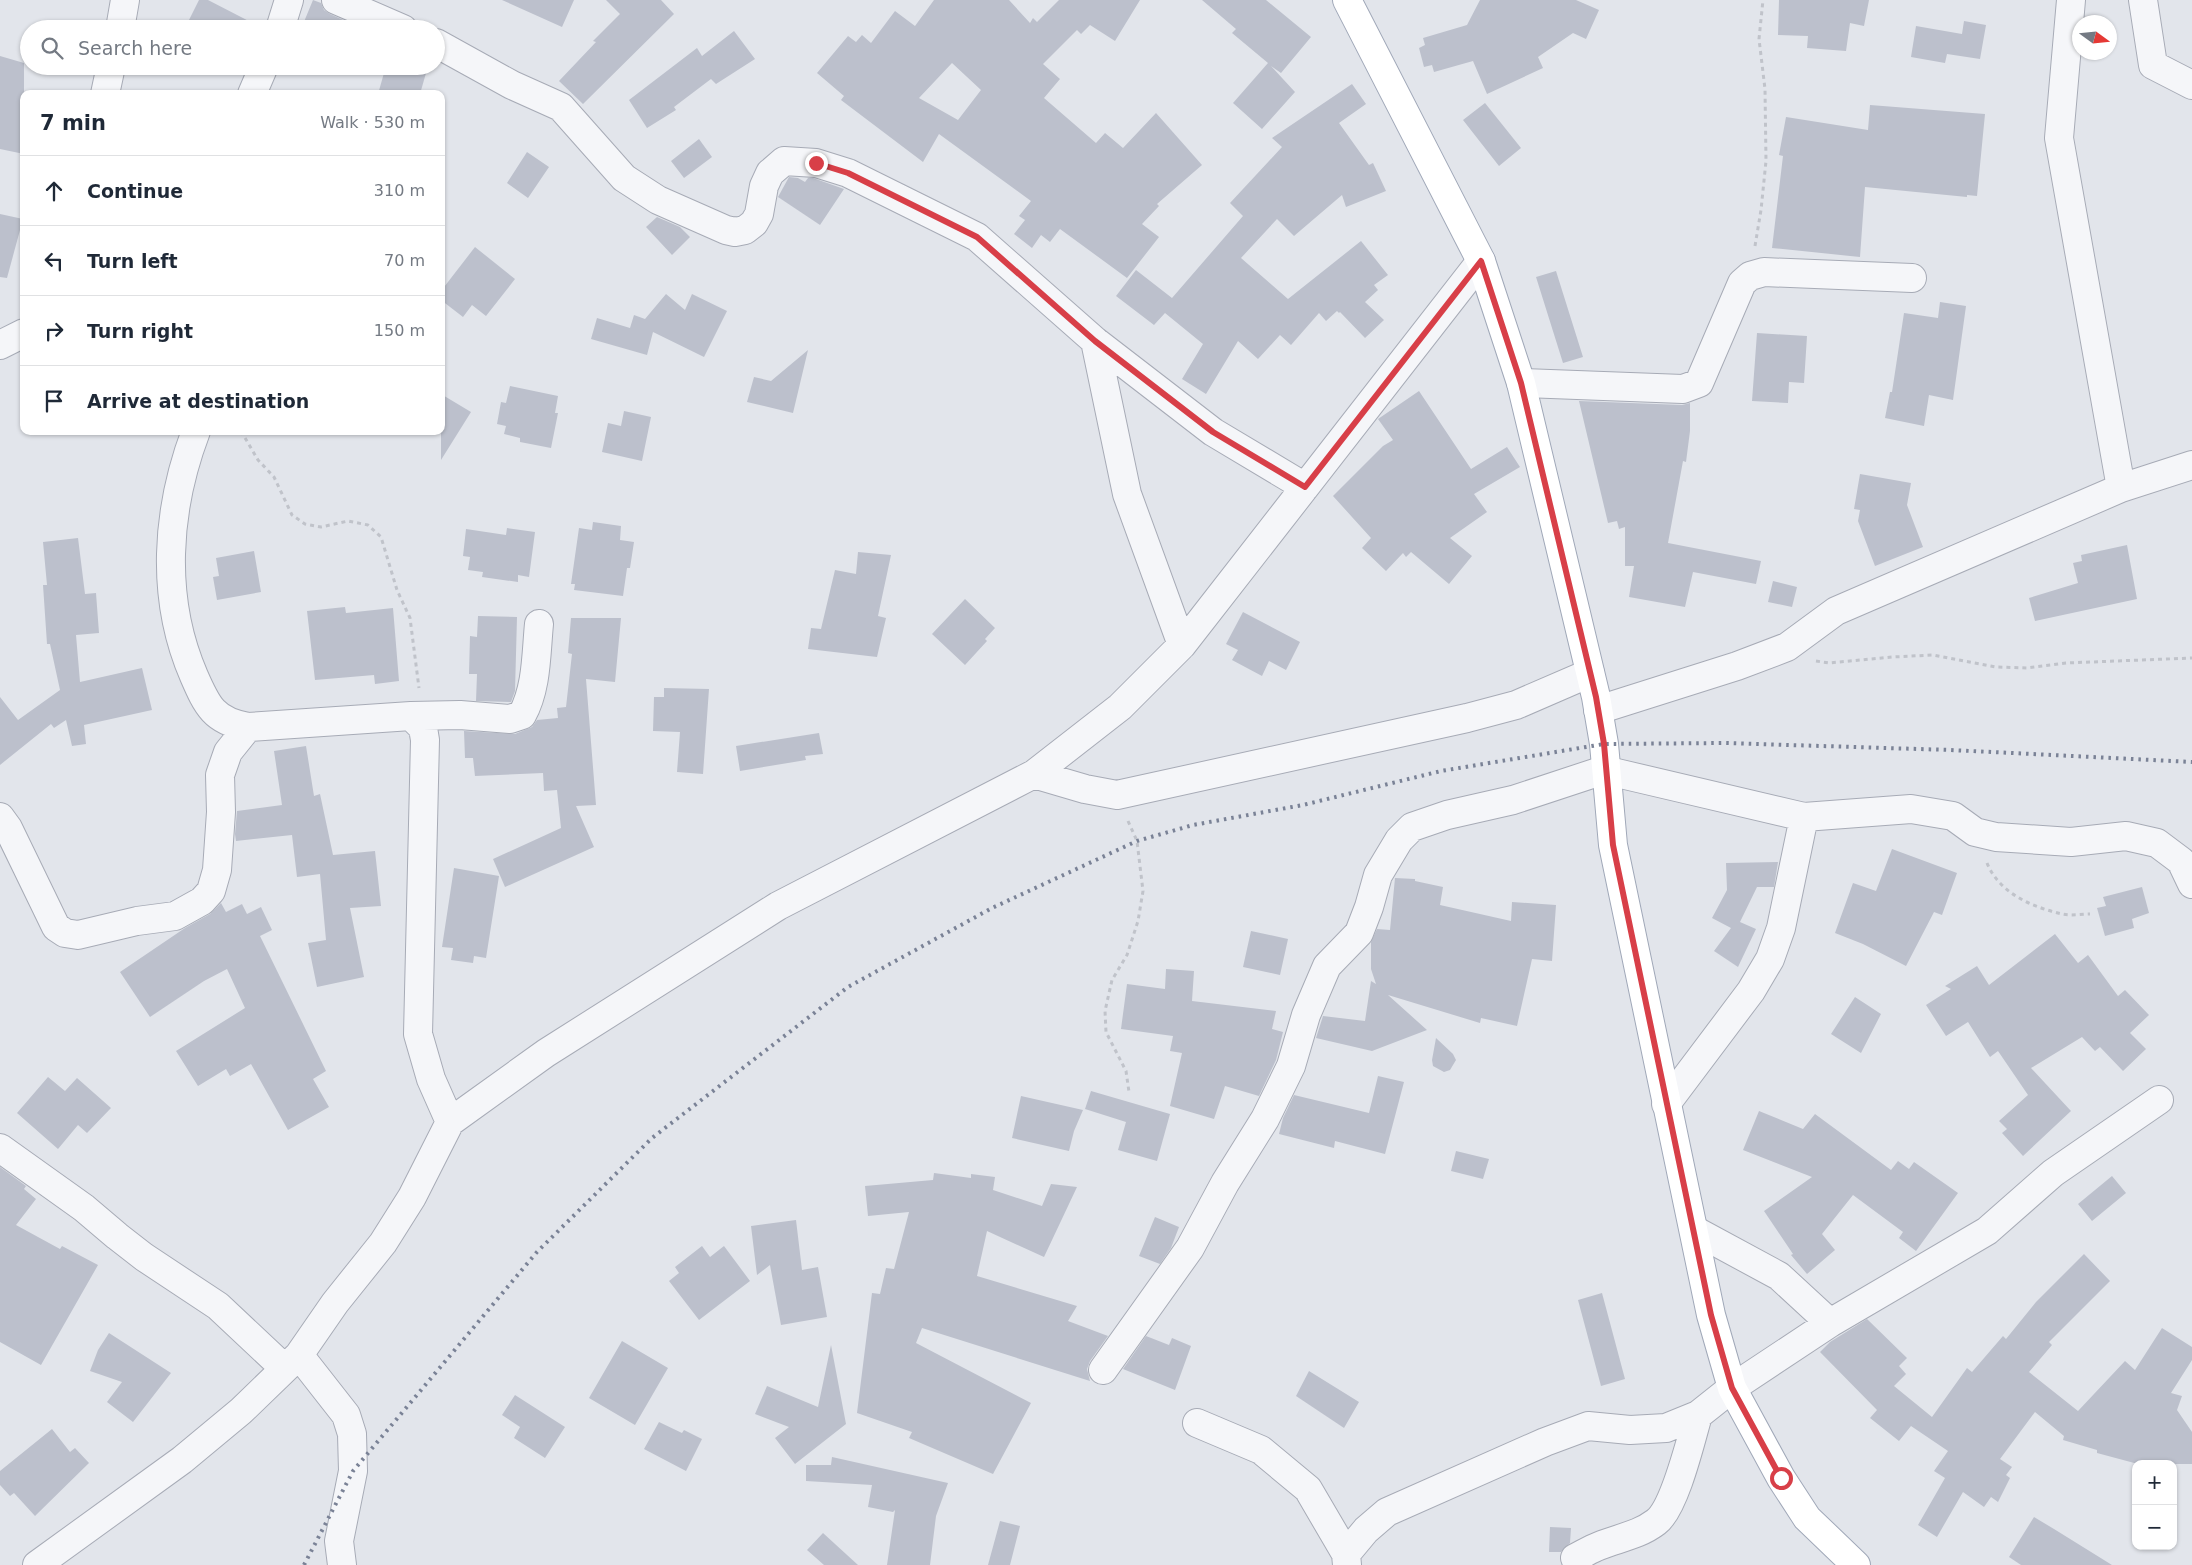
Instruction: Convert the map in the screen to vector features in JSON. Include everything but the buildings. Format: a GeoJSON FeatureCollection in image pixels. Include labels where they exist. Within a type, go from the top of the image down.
{"type":"FeatureCollection","features":[{"type":"Feature","properties":{"kind":"main road"},"geometry":{"type":"LineString","coordinates":[[1348,0],[1481,261],[1521,383],[1598,710],[1604,744],[1604,770],[1613,845],[1711,1315],[1732,1388],[1781,1478],[1806,1518],[1856,1565]]}},
{"type":"Feature","properties":{"kind":"street"},"geometry":{"type":"LineString","coordinates":[[122,20],[125,0]]}},
{"type":"Feature","properties":{"kind":"street"},"geometry":{"type":"LineString","coordinates":[[283,20],[289,0]]}},
{"type":"Feature","properties":{"kind":"street"},"geometry":{"type":"LineString","coordinates":[[336,0],[382,20]]}},
{"type":"Feature","properties":{"kind":"street"},"geometry":{"type":"LineString","coordinates":[[2070,0],[2059,138],[2121,488]]}},
{"type":"Feature","properties":{"kind":"street"},"geometry":{"type":"LineString","coordinates":[[2143,0],[2153,65],[2192,85]]}},
{"type":"Feature","properties":{"kind":"street"},"geometry":{"type":"LineString","coordinates":[[445,48],[512,85],[560,107],[624,178],[658,200],[711,224],[735,232],[744,230],[754,223],[759,214],[764,186],[770,173],[784,161],[816,163],[848,173],[977,237],[1095,341],[1213,432],[1305,487]]}},
{"type":"Feature","properties":{"kind":"street"},"geometry":{"type":"LineString","coordinates":[[106,90],[110,75]]}},
{"type":"Feature","properties":{"kind":"street"},"geometry":{"type":"LineString","coordinates":[[254,90],[260,75]]}},
{"type":"Feature","properties":{"kind":"street"},"geometry":{"type":"LineString","coordinates":[[37,1565],[182,1460],[241,1412],[291,1361],[383,1242],[412,1197],[450,1122],[546,1053],[778,906],[1034,774],[1120,707],[1182,645],[1481,261]]}},
{"type":"Feature","properties":{"kind":"street"},"geometry":{"type":"LineString","coordinates":[[1521,383],[1683,389],[1700,383],[1742,283],[1750,276],[1764,272],[1912,278]]}},
{"type":"Feature","properties":{"kind":"street"},"geometry":{"type":"LineString","coordinates":[[0,345],[20,335]]}},
{"type":"Feature","properties":{"kind":"street"},"geometry":{"type":"LineString","coordinates":[[1095,341],[1127,494],[1182,645]]}},
{"type":"Feature","properties":{"kind":"street"},"geometry":{"type":"LineString","coordinates":[[194,435],[183,464],[174,512],[170,559],[174,616],[188,664],[202,695],[221,720],[233,725],[248,727],[417,716],[460,715],[510,719],[522,715],[529,703],[533,684],[539,624]]}},
{"type":"Feature","properties":{"kind":"street"},"geometry":{"type":"LineString","coordinates":[[1598,710],[1737,666],[1787,647],[1836,611],[2121,488],[2192,465]]}},
{"type":"Feature","properties":{"kind":"street"},"geometry":{"type":"LineString","coordinates":[[1034,774],[1085,789],[1117,795],[1467,718],[1516,705],[1590,673]]}},
{"type":"Feature","properties":{"kind":"street"},"geometry":{"type":"LineString","coordinates":[[417,716],[423,728],[425,740],[418,1034],[431,1079],[450,1122]]}},
{"type":"Feature","properties":{"kind":"street"},"geometry":{"type":"LineString","coordinates":[[0,817],[8,828],[56,927],[65,933],[78,935],[137,921],[175,916],[202,901],[212,891],[218,870],[222,812],[220,775],[228,752],[248,727]]}},
{"type":"Feature","properties":{"kind":"street"},"geometry":{"type":"LineString","coordinates":[[1103,1370],[1190,1248],[1225,1183],[1265,1119],[1291,1066],[1306,1015],[1327,966],[1359,932],[1370,907],[1378,875],[1399,840],[1412,827],[1446,815],[1513,800],[1604,770],[1804,817],[1911,809],[1953,816],[1975,832],[1996,837],[2071,842],[2126,836],[2158,843],[2181,861],[2192,884]]}},
{"type":"Feature","properties":{"kind":"street"},"geometry":{"type":"LineString","coordinates":[[1666,1104],[1751,991],[1770,959],[1781,928],[1804,817]]}},
{"type":"Feature","properties":{"kind":"street"},"geometry":{"type":"LineString","coordinates":[[1197,1423],[1261,1450],[1308,1489],[1346,1559],[1366,1530],[1387,1512],[1545,1442],[1588,1426],[1630,1430],[1666,1428],[1698,1415],[1732,1388],[1830,1323],[1987,1231],[2053,1173],[2159,1100]]}},
{"type":"Feature","properties":{"kind":"street"},"geometry":{"type":"LineString","coordinates":[[0,1148],[84,1208],[116,1236],[218,1306],[291,1361],[346,1415],[352,1434],[353,1471],[339,1540],[342,1565]]}},
{"type":"Feature","properties":{"kind":"street"},"geometry":{"type":"LineString","coordinates":[[1694,1230],[1779,1276],[1830,1323]]}},
{"type":"Feature","properties":{"kind":"street"},"geometry":{"type":"LineString","coordinates":[[1575,1558],[1598,1546],[1630,1537],[1658,1521],[1671,1500],[1685,1463],[1698,1415]]}},
{"type":"Feature","properties":{"kind":"path"},"geometry":{"type":"LineString","coordinates":[[1750,276],[1761,210],[1766,161],[1765,89],[1759,39],[1763,0]]}},
{"type":"Feature","properties":{"kind":"path"},"geometry":{"type":"LineString","coordinates":[[243,435],[258,460],[274,477],[292,515],[305,524],[321,527],[348,521],[368,525],[381,537],[397,590],[410,618],[417,716]]}},
{"type":"Feature","properties":{"kind":"path"},"geometry":{"type":"LineString","coordinates":[[1787,647],[1805,659],[1829,663],[1932,655],[1996,667],[2027,668],[2066,663],[2192,658]]}},
{"type":"Feature","properties":{"kind":"path"},"geometry":{"type":"LineString","coordinates":[[1117,795],[1137,841],[1143,891],[1138,921],[1127,956],[1112,980],[1105,1011],[1106,1032],[1126,1071],[1128,1092]]}},
{"type":"Feature","properties":{"kind":"path"},"geometry":{"type":"LineString","coordinates":[[1975,832],[1988,866],[2004,889],[2022,900],[2064,914],[2090,914]]}},
{"type":"Feature","properties":{"kind":"railway"},"geometry":{"type":"LineString","coordinates":[[304,1565],[353,1471],[537,1252],[652,1138],[848,987],[992,908],[1137,841],[1193,825],[1303,805],[1441,771],[1604,744],[1725,743],[1951,750],[2192,762]]}},
{"type":"Feature","properties":{"kind":"route"},"geometry":{"type":"LineString","coordinates":[[816,163],[848,173],[977,237],[1095,341],[1213,432],[1305,487],[1481,261],[1521,383],[1596,697],[1604,744],[1604,770],[1613,845],[1711,1315],[1732,1388],[1781,1478]]}}]}
